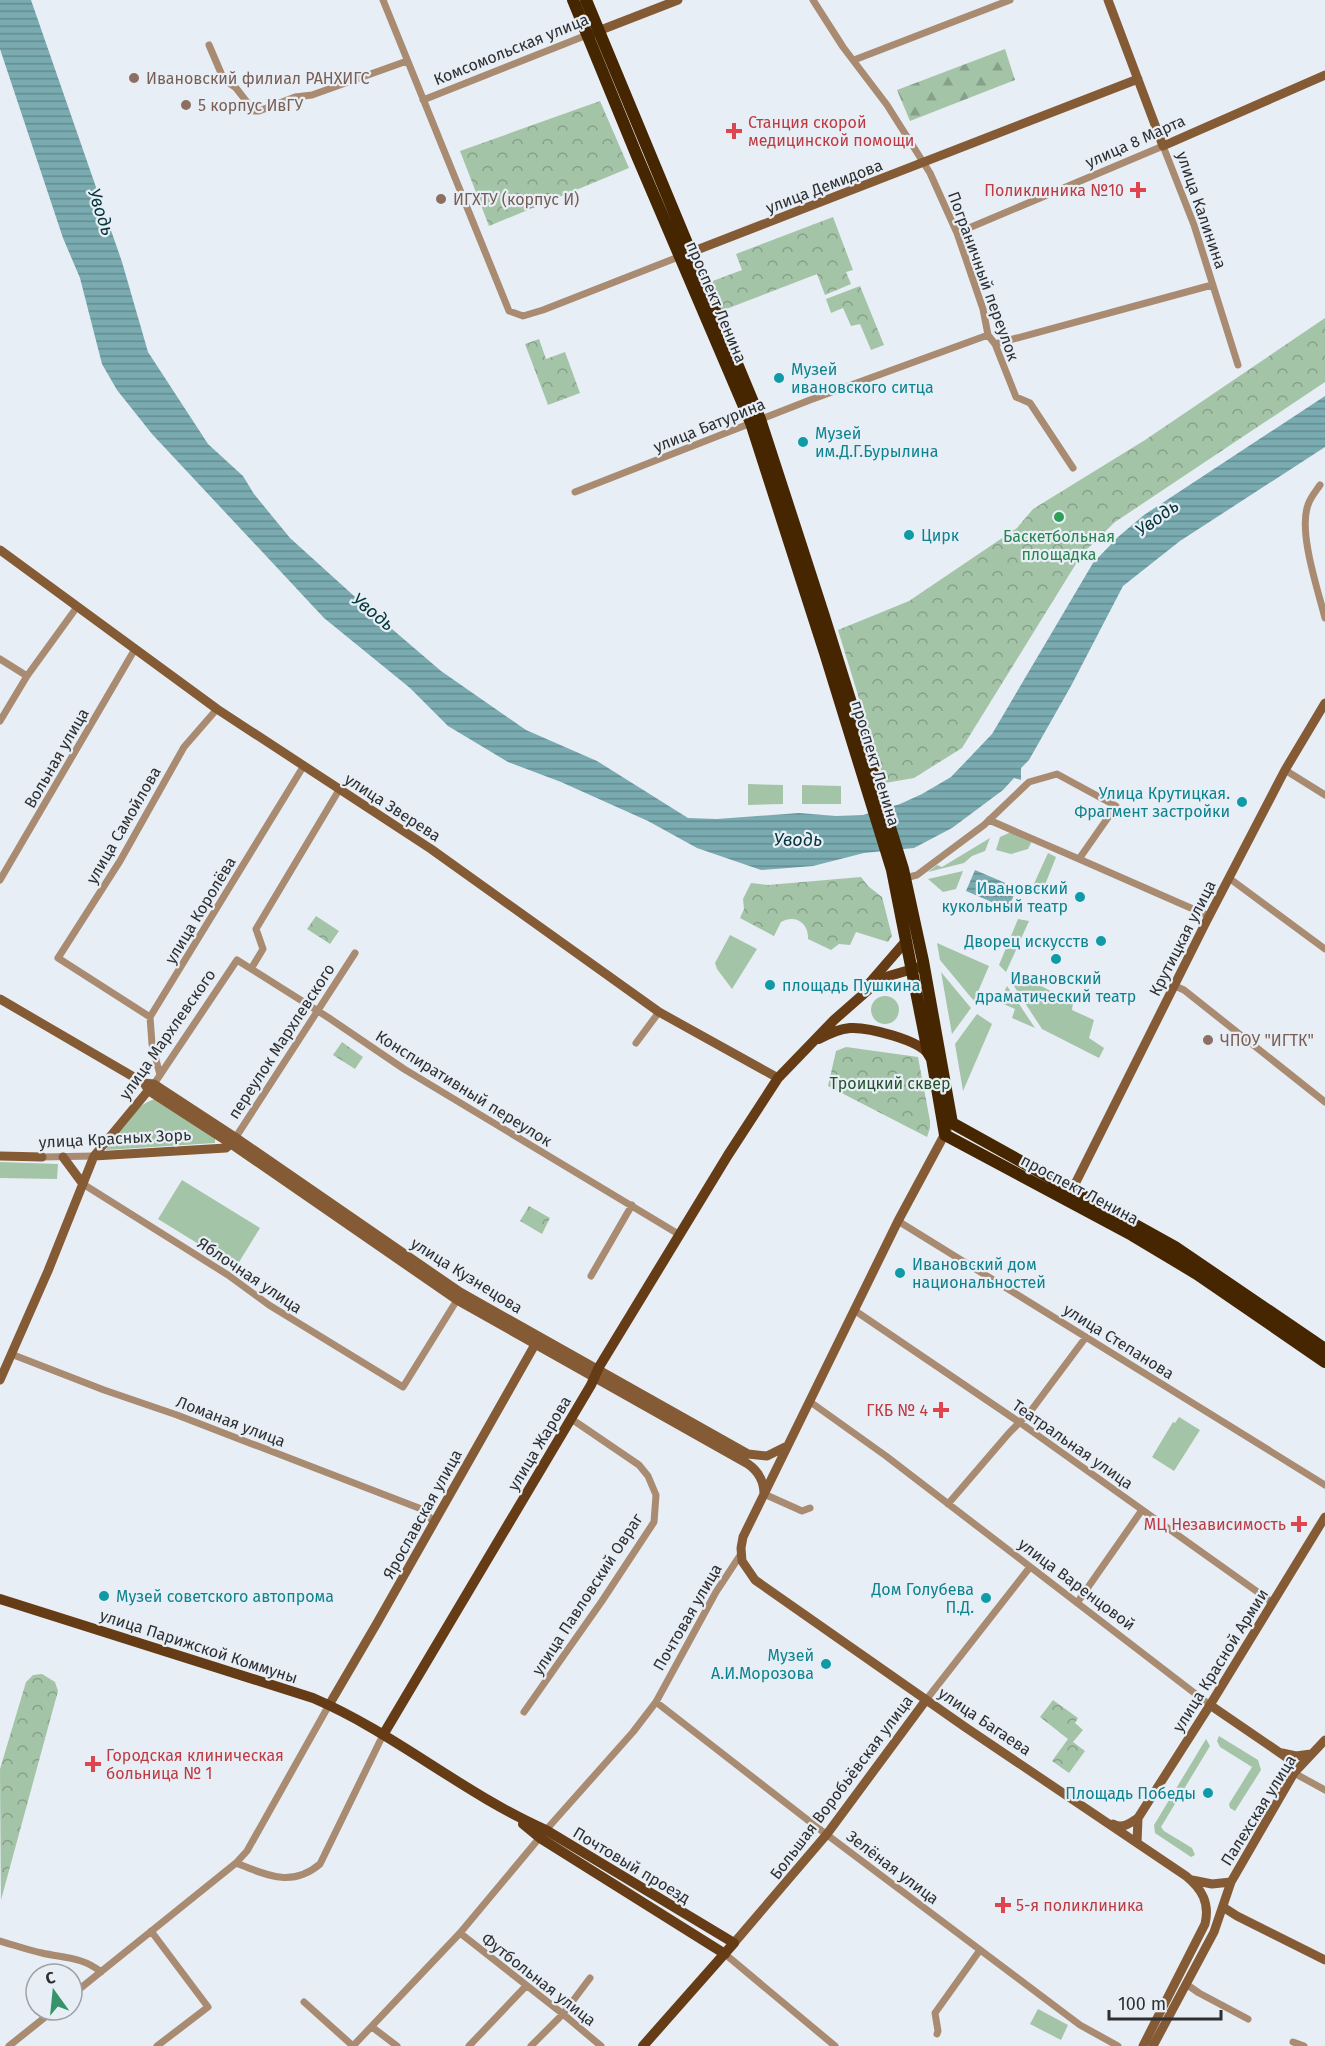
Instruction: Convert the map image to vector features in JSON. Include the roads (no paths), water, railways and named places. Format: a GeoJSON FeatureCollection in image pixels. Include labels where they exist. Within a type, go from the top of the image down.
{"type":"FeatureCollection","features":[{"type":"Feature","properties":{"kind":"highway","name":"проспект Ленина"},"geometry":{"type":"LineString","coordinates":[[573,0],[593,33],[755,421],[900,873],[952,1123],[1175,1247],[1325,1349]]}},
{"type":"Feature","properties":{"kind":"highway","name":"проспект Ленина"},"geometry":{"type":"LineString","coordinates":[[586,0],[593,33]]}},
{"type":"Feature","properties":{"kind":"highway","name":"проспект Ленина"},"geometry":{"type":"LineString","coordinates":[[900,873],[906,941],[918,967],[928,1052],[932,1059],[945,1135],[1132,1235],[1188,1269],[1325,1362]]}},
{"type":"Feature","properties":{"kind":"main road","name":"Комсомольская улица"},"geometry":{"type":"LineString","coordinates":[[593,33],[678,0]]}},
{"type":"Feature","properties":{"kind":"main road","name":"улица Калинина"},"geometry":{"type":"LineString","coordinates":[[1108,0],[1163,146]]}},
{"type":"Feature","properties":{"kind":"main road","name":"улица 8 Марта"},"geometry":{"type":"LineString","coordinates":[[1163,146],[1325,75]]}},
{"type":"Feature","properties":{"kind":"main road","name":"улица Демидова"},"geometry":{"type":"LineString","coordinates":[[684,255],[1138,79]]}},
{"type":"Feature","properties":{"kind":"main road","name":"улица Зверева"},"geometry":{"type":"LineString","coordinates":[[0,550],[216,709],[431,849],[659,1012],[778,1078]]}},
{"type":"Feature","properties":{"kind":"main road","name":"Крутицкая улица"},"geometry":{"type":"LineString","coordinates":[[1072,1190],[1209,916],[1285,770],[1325,703]]}},
{"type":"Feature","properties":{"kind":"main road"},"geometry":{"type":"LineString","coordinates":[[854,1002],[906,941]]}},
{"type":"Feature","properties":{"kind":"main road"},"geometry":{"type":"LineString","coordinates":[[804,1050],[854,1002],[882,980],[918,967]]}},
{"type":"Feature","properties":{"kind":"main road","name":"улица Кузнецова"},"geometry":{"type":"LineString","coordinates":[[0,999],[149,1086],[460,1292],[537,1340],[748,1464],[760,1476],[764,1494]]}},
{"type":"Feature","properties":{"kind":"main road"},"geometry":{"type":"LineString","coordinates":[[804,1050],[820,1038],[834,1032],[858,1028],[915,1044],[926,1049],[932,1059]]}},
{"type":"Feature","properties":{"kind":"main road","name":"улица Жарова"},"geometry":{"type":"LineString","coordinates":[[383,1735],[728,1155],[778,1078],[804,1050]]}},
{"type":"Feature","properties":{"kind":"main road","name":"улица Мархлевского"},"geometry":{"type":"LineString","coordinates":[[0,1380],[94,1156],[149,1086]]}},
{"type":"Feature","properties":{"kind":"main road","name":"Почтовая улица"},"geometry":{"type":"LineString","coordinates":[[741,1554],[743,1537],[809,1401],[898,1221],[952,1123]]}},
{"type":"Feature","properties":{"kind":"main road","name":"улица Кузнецова"},"geometry":{"type":"LineString","coordinates":[[233,1141],[457,1300],[537,1340]]}},
{"type":"Feature","properties":{"kind":"main road","name":"улица Красных Зорь"},"geometry":{"type":"LineString","coordinates":[[94,1156],[225,1148],[233,1141]]}},
{"type":"Feature","properties":{"kind":"main road","name":"улица Красных Зорь"},"geometry":{"type":"LineString","coordinates":[[0,1156],[42,1157]]}},
{"type":"Feature","properties":{"kind":"main road"},"geometry":{"type":"LineString","coordinates":[[63,1157],[83,1184]]}},
{"type":"Feature","properties":{"kind":"main road","name":"Ярославская улица"},"geometry":{"type":"LineString","coordinates":[[329,1705],[537,1340]]}},
{"type":"Feature","properties":{"kind":"main road","name":"улица Кузнецова"},"geometry":{"type":"LineString","coordinates":[[596,1374],[748,1454],[767,1456],[781,1451],[788,1444]]}},
{"type":"Feature","properties":{"kind":"main road","name":"улица Красной Армии"},"geometry":{"type":"LineString","coordinates":[[1138,1818],[1325,1517]]}},
{"type":"Feature","properties":{"kind":"main road","name":"улица Багаева"},"geometry":{"type":"LineString","coordinates":[[741,1554],[746,1568],[755,1580],[926,1700],[1190,1879],[1212,1884],[1231,1882]]}},
{"type":"Feature","properties":{"kind":"main road","name":"улица Парижской Коммуны"},"geometry":{"type":"LineString","coordinates":[[0,1599],[329,1705],[383,1735]]}},
{"type":"Feature","properties":{"kind":"main road","name":"Большая Воробьёвская улица"},"geometry":{"type":"LineString","coordinates":[[643,2046],[827,1834],[926,1700]]}},
{"type":"Feature","properties":{"kind":"main road","name":"улица Варенцовой"},"geometry":{"type":"LineString","coordinates":[[1210,1705],[1280,1752],[1292,1764],[1294,1773]]}},
{"type":"Feature","properties":{"kind":"main road","name":"Почтовый проезд"},"geometry":{"type":"LineString","coordinates":[[383,1735],[543,1834],[725,1954]]}},
{"type":"Feature","properties":{"kind":"main road","name":"Палехская улица"},"geometry":{"type":"LineString","coordinates":[[1153,2046],[1214,1932],[1231,1882],[1294,1773],[1325,1740]]}},
{"type":"Feature","properties":{"kind":"main road","name":"Палехская улица"},"geometry":{"type":"LineString","coordinates":[[1280,1752],[1296,1756],[1311,1754]]}},
{"type":"Feature","properties":{"kind":"main road"},"geometry":{"type":"LineString","coordinates":[[1102,1819],[1119,1827],[1128,1825],[1138,1818]]}},
{"type":"Feature","properties":{"kind":"main road"},"geometry":{"type":"LineString","coordinates":[[1137,1843],[1138,1818]]}},
{"type":"Feature","properties":{"kind":"main road","name":"Почтовый проезд"},"geometry":{"type":"LineString","coordinates":[[543,1834],[734,1943]]}},
{"type":"Feature","properties":{"kind":"main road"},"geometry":{"type":"LineString","coordinates":[[1143,2046],[1205,1924],[1206,1905],[1199,1888],[1190,1879]]}},
{"type":"Feature","properties":{"kind":"main road"},"geometry":{"type":"LineString","coordinates":[[1224,1907],[1237,1916],[1325,1960]]}},
{"type":"Feature","properties":{"kind":"street"},"geometry":{"type":"LineString","coordinates":[[383,0],[423,100]]}},
{"type":"Feature","properties":{"kind":"street","name":"Пограничный переулок"},"geometry":{"type":"LineString","coordinates":[[813,0],[887,105],[930,173],[957,233],[983,309],[988,334],[995,344],[1016,397],[1030,403],[1073,468]]}},
{"type":"Feature","properties":{"kind":"street"},"geometry":{"type":"LineString","coordinates":[[854,60],[1010,0]]}},
{"type":"Feature","properties":{"kind":"street","name":"Комсомольская улица"},"geometry":{"type":"LineString","coordinates":[[423,100],[593,33]]}},
{"type":"Feature","properties":{"kind":"street"},"geometry":{"type":"LineString","coordinates":[[209,45],[221,74],[236,88],[254,111],[295,97],[312,95],[406,61]]}},
{"type":"Feature","properties":{"kind":"street","name":"улица Демидова"},"geometry":{"type":"LineString","coordinates":[[423,100],[509,311],[519,316],[529,315],[684,255]]}},
{"type":"Feature","properties":{"kind":"street","name":"улица 8 Марта"},"geometry":{"type":"LineString","coordinates":[[957,233],[1163,146]]}},
{"type":"Feature","properties":{"kind":"street","name":"улица Калинина"},"geometry":{"type":"LineString","coordinates":[[1163,146],[1194,225],[1238,365]]}},
{"type":"Feature","properties":{"kind":"street"},"geometry":{"type":"LineString","coordinates":[[995,344],[1212,285]]}},
{"type":"Feature","properties":{"kind":"street","name":"улица Батурина"},"geometry":{"type":"LineString","coordinates":[[575,492],[755,421],[988,334]]}},
{"type":"Feature","properties":{"kind":"street"},"geometry":{"type":"LineString","coordinates":[[1320,485],[1308,504],[1304,525],[1325,618]]}},
{"type":"Feature","properties":{"kind":"street"},"geometry":{"type":"LineString","coordinates":[[0,721],[27,676],[78,607]]}},
{"type":"Feature","properties":{"kind":"street","name":"Вольная улица"},"geometry":{"type":"LineString","coordinates":[[0,880],[135,649]]}},
{"type":"Feature","properties":{"kind":"street"},"geometry":{"type":"LineString","coordinates":[[0,659],[27,676]]}},
{"type":"Feature","properties":{"kind":"street","name":"улица Самойлова"},"geometry":{"type":"LineString","coordinates":[[150,1017],[58,958],[120,861],[184,747],[216,709]]}},
{"type":"Feature","properties":{"kind":"street","name":"улица Королёва"},"geometry":{"type":"LineString","coordinates":[[150,1017],[303,767]]}},
{"type":"Feature","properties":{"kind":"street"},"geometry":{"type":"LineString","coordinates":[[1285,770],[1325,795]]}},
{"type":"Feature","properties":{"kind":"street"},"geometry":{"type":"LineString","coordinates":[[900,873],[917,875],[989,820],[1029,782],[1057,774],[1116,806],[1079,859]]}},
{"type":"Feature","properties":{"kind":"street"},"geometry":{"type":"LineString","coordinates":[[251,969],[263,950],[256,929],[339,790]]}},
{"type":"Feature","properties":{"kind":"street"},"geometry":{"type":"LineString","coordinates":[[989,820],[1209,916]]}},
{"type":"Feature","properties":{"kind":"street"},"geometry":{"type":"LineString","coordinates":[[1229,878],[1325,949]]}},
{"type":"Feature","properties":{"kind":"street","name":"переулок Мархлевского"},"geometry":{"type":"LineString","coordinates":[[233,1141],[355,953]]}},
{"type":"Feature","properties":{"kind":"street","name":"Конспиративный переулок"},"geometry":{"type":"LineString","coordinates":[[237,960],[404,1070],[680,1235]]}},
{"type":"Feature","properties":{"kind":"street","name":"улица Мархлевского"},"geometry":{"type":"LineString","coordinates":[[149,1086],[160,1075],[237,960]]}},
{"type":"Feature","properties":{"kind":"street"},"geometry":{"type":"LineString","coordinates":[[1175,986],[1192,996],[1325,1102]]}},
{"type":"Feature","properties":{"kind":"street"},"geometry":{"type":"LineString","coordinates":[[636,1043],[659,1012]]}},
{"type":"Feature","properties":{"kind":"street"},"geometry":{"type":"LineString","coordinates":[[150,1017],[152,1044],[160,1075]]}},
{"type":"Feature","properties":{"kind":"street","name":"улица Красных Зорь"},"geometry":{"type":"LineString","coordinates":[[42,1157],[94,1156]]}},
{"type":"Feature","properties":{"kind":"street","name":"Яблочная улица"},"geometry":{"type":"LineString","coordinates":[[83,1184],[228,1275],[278,1310],[403,1387],[457,1300]]}},
{"type":"Feature","properties":{"kind":"street"},"geometry":{"type":"LineString","coordinates":[[591,1276],[632,1205]]}},
{"type":"Feature","properties":{"kind":"street","name":"улица Степанова"},"geometry":{"type":"LineString","coordinates":[[898,1221],[1325,1485]]}},
{"type":"Feature","properties":{"kind":"street","name":"Театральная улица"},"geometry":{"type":"LineString","coordinates":[[854,1310],[1019,1422],[1273,1603]]}},
{"type":"Feature","properties":{"kind":"street"},"geometry":{"type":"LineString","coordinates":[[948,1504],[1030,1412],[1086,1337]]}},
{"type":"Feature","properties":{"kind":"street","name":"Ломаная улица"},"geometry":{"type":"LineString","coordinates":[[12,1354],[424,1510],[434,1522]]}},
{"type":"Feature","properties":{"kind":"street","name":"улица Варенцовой"},"geometry":{"type":"LineString","coordinates":[[809,1401],[948,1504],[1210,1705]]}},
{"type":"Feature","properties":{"kind":"street","name":"улица Павловский Овраг"},"geometry":{"type":"LineString","coordinates":[[524,1712],[654,1522],[656,1495],[648,1476],[639,1465],[570,1418]]}},
{"type":"Feature","properties":{"kind":"street"},"geometry":{"type":"LineString","coordinates":[[764,1494],[802,1511],[810,1508]]}},
{"type":"Feature","properties":{"kind":"street"},"geometry":{"type":"LineString","coordinates":[[1077,1604],[1142,1510]]}},
{"type":"Feature","properties":{"kind":"street","name":"Почтовая улица"},"geometry":{"type":"LineString","coordinates":[[353,2046],[460,1933],[633,1732],[656,1702],[716,1592],[741,1554]]}},
{"type":"Feature","properties":{"kind":"street","name":"Большая Воробьёвская улица"},"geometry":{"type":"LineString","coordinates":[[926,1700],[1030,1567]]}},
{"type":"Feature","properties":{"kind":"street","name":"Зелёная улица"},"geometry":{"type":"LineString","coordinates":[[656,1702],[1080,2025],[1118,2046]]}},
{"type":"Feature","properties":{"kind":"street"},"geometry":{"type":"LineString","coordinates":[[84,1985],[236,1863],[247,1851],[329,1705]]}},
{"type":"Feature","properties":{"kind":"street","name":"улица Жарова"},"geometry":{"type":"LineString","coordinates":[[236,1863],[267,1876],[288,1878],[310,1872],[320,1864],[383,1735]]}},
{"type":"Feature","properties":{"kind":"street","name":"улица Варенцовой"},"geometry":{"type":"LineString","coordinates":[[1294,1773],[1325,1790]]}},
{"type":"Feature","properties":{"kind":"street"},"geometry":{"type":"LineString","coordinates":[[151,1931],[208,2007],[157,2046]]}},
{"type":"Feature","properties":{"kind":"street","name":"Футбольная улица"},"geometry":{"type":"LineString","coordinates":[[460,1933],[600,2045]]}},
{"type":"Feature","properties":{"kind":"street"},"geometry":{"type":"LineString","coordinates":[[0,1941],[43,1953],[79,1959],[101,1972]]}},
{"type":"Feature","properties":{"kind":"street"},"geometry":{"type":"LineString","coordinates":[[937,2034],[935,2013],[980,1950]]}},
{"type":"Feature","properties":{"kind":"street"},"geometry":{"type":"LineString","coordinates":[[725,1954],[835,2046]]}},
{"type":"Feature","properties":{"kind":"street"},"geometry":{"type":"LineString","coordinates":[[531,2046],[563,2014],[590,1978]]}},
{"type":"Feature","properties":{"kind":"street"},"geometry":{"type":"LineString","coordinates":[[1186,1984],[1248,2019]]}},
{"type":"Feature","properties":{"kind":"street"},"geometry":{"type":"LineString","coordinates":[[470,2046],[526,1986]]}},
{"type":"Feature","properties":{"kind":"street"},"geometry":{"type":"LineString","coordinates":[[304,2002],[353,2046]]}},
{"type":"Feature","properties":{"kind":"street"},"geometry":{"type":"LineString","coordinates":[[9,2046],[39,2022]]}},
{"type":"Feature","properties":{"kind":"street"},"geometry":{"type":"LineString","coordinates":[[372,2027],[398,2046]]}},
{"type":"Feature","properties":{"kind":"street"},"geometry":{"type":"LineString","coordinates":[[1293,2042],[1304,2046]]}},
{"type":"Feature","properties":{"kind":"water","name":"Уводь"},"geometry":{"type":"Polygon","coordinates":[[[0,0],[31,0],[122,262],[148,352],[208,444],[243,476],[254,494],[290,538],[441,671],[526,730],[597,761],[688,818],[717,819],[799,813],[836,816],[863,815],[900,804],[922,794],[951,777],[992,734],[1093,563],[1118,537],[1144,515],[1325,396],[1325,447],[1180,541],[1123,586],[1071,686],[1029,760],[1021,768],[1021,780],[1014,778],[1003,790],[952,828],[914,848],[864,853],[813,866],[761,870],[697,848],[648,821],[561,782],[508,762],[448,726],[410,688],[324,618],[152,434],[117,390],[102,364],[80,278],[63,238],[0,49],[0,0]]]}},
{"type":"Feature","properties":{"kind":"water"},"geometry":{"type":"Polygon","coordinates":[[[975,870],[1017,888],[1008,909],[966,891],[975,870]]]}},
{"type":"Feature","properties":{"kind":"place","name":"Ивановский филиал РАНХИГС"},"geometry":{"type":"Point","coordinates":[134,78]}},
{"type":"Feature","properties":{"kind":"place","name":"5 корпус ИвГУ"},"geometry":{"type":"Point","coordinates":[186,105]}},
{"type":"Feature","properties":{"kind":"place","name":"Станция скорой медицинской помощи"},"geometry":{"type":"Point","coordinates":[734,131]}},
{"type":"Feature","properties":{"kind":"place","name":"Поликлиника №10"},"geometry":{"type":"Point","coordinates":[1138,190]}},
{"type":"Feature","properties":{"kind":"place","name":"ИГХТУ (корпус И)"},"geometry":{"type":"Point","coordinates":[441,199]}},
{"type":"Feature","properties":{"kind":"place","name":"Музей ивановского ситца"},"geometry":{"type":"Point","coordinates":[779,378]}},
{"type":"Feature","properties":{"kind":"place","name":"Музей им.Д.Г.Бурылина"},"geometry":{"type":"Point","coordinates":[803,442]}},
{"type":"Feature","properties":{"kind":"place","name":"Баскетбольная площадка"},"geometry":{"type":"Point","coordinates":[1059,517]}},
{"type":"Feature","properties":{"kind":"place","name":"Цирк"},"geometry":{"type":"Point","coordinates":[909,535]}},
{"type":"Feature","properties":{"kind":"place","name":"Улица Крутицкая. Фрагмент застройки"},"geometry":{"type":"Point","coordinates":[1242,802]}},
{"type":"Feature","properties":{"kind":"place","name":"Ивановский кукольный театр"},"geometry":{"type":"Point","coordinates":[1080,897]}},
{"type":"Feature","properties":{"kind":"place","name":"Дворец искусств"},"geometry":{"type":"Point","coordinates":[1101,941]}},
{"type":"Feature","properties":{"kind":"place","name":"Ивановский драматический театр"},"geometry":{"type":"Point","coordinates":[1056,959]}},
{"type":"Feature","properties":{"kind":"place","name":"площадь Пушкина"},"geometry":{"type":"Point","coordinates":[770,985]}},
{"type":"Feature","properties":{"kind":"place","name":"ЧПОУ \"ИГТК\""},"geometry":{"type":"Point","coordinates":[1208,1040]}},
{"type":"Feature","properties":{"kind":"place","name":"Ивановский дом национальностей"},"geometry":{"type":"Point","coordinates":[900,1273]}},
{"type":"Feature","properties":{"kind":"place","name":"ГКБ № 4"},"geometry":{"type":"Point","coordinates":[941,1410]}},
{"type":"Feature","properties":{"kind":"place","name":"МЦ Независимость"},"geometry":{"type":"Point","coordinates":[1299,1524]}},
{"type":"Feature","properties":{"kind":"place","name":"Музей советского автопрома"},"geometry":{"type":"Point","coordinates":[104,1596]}},
{"type":"Feature","properties":{"kind":"place","name":"Дом Голубева П.Д."},"geometry":{"type":"Point","coordinates":[986,1598]}},
{"type":"Feature","properties":{"kind":"place","name":"Музей А.И.Морозова"},"geometry":{"type":"Point","coordinates":[826,1664]}},
{"type":"Feature","properties":{"kind":"place","name":"Городская клиническая больница № 1"},"geometry":{"type":"Point","coordinates":[93,1764]}},
{"type":"Feature","properties":{"kind":"place","name":"Площадь Победы"},"geometry":{"type":"Point","coordinates":[1208,1793]}},
{"type":"Feature","properties":{"kind":"place","name":"5-я поликлиника"},"geometry":{"type":"Point","coordinates":[1003,1905]}},
{"type":"Feature","properties":{"kind":"park label","name":"Троицкий сквер"},"geometry":{"type":"Point","coordinates":[890,1083]}}]}
